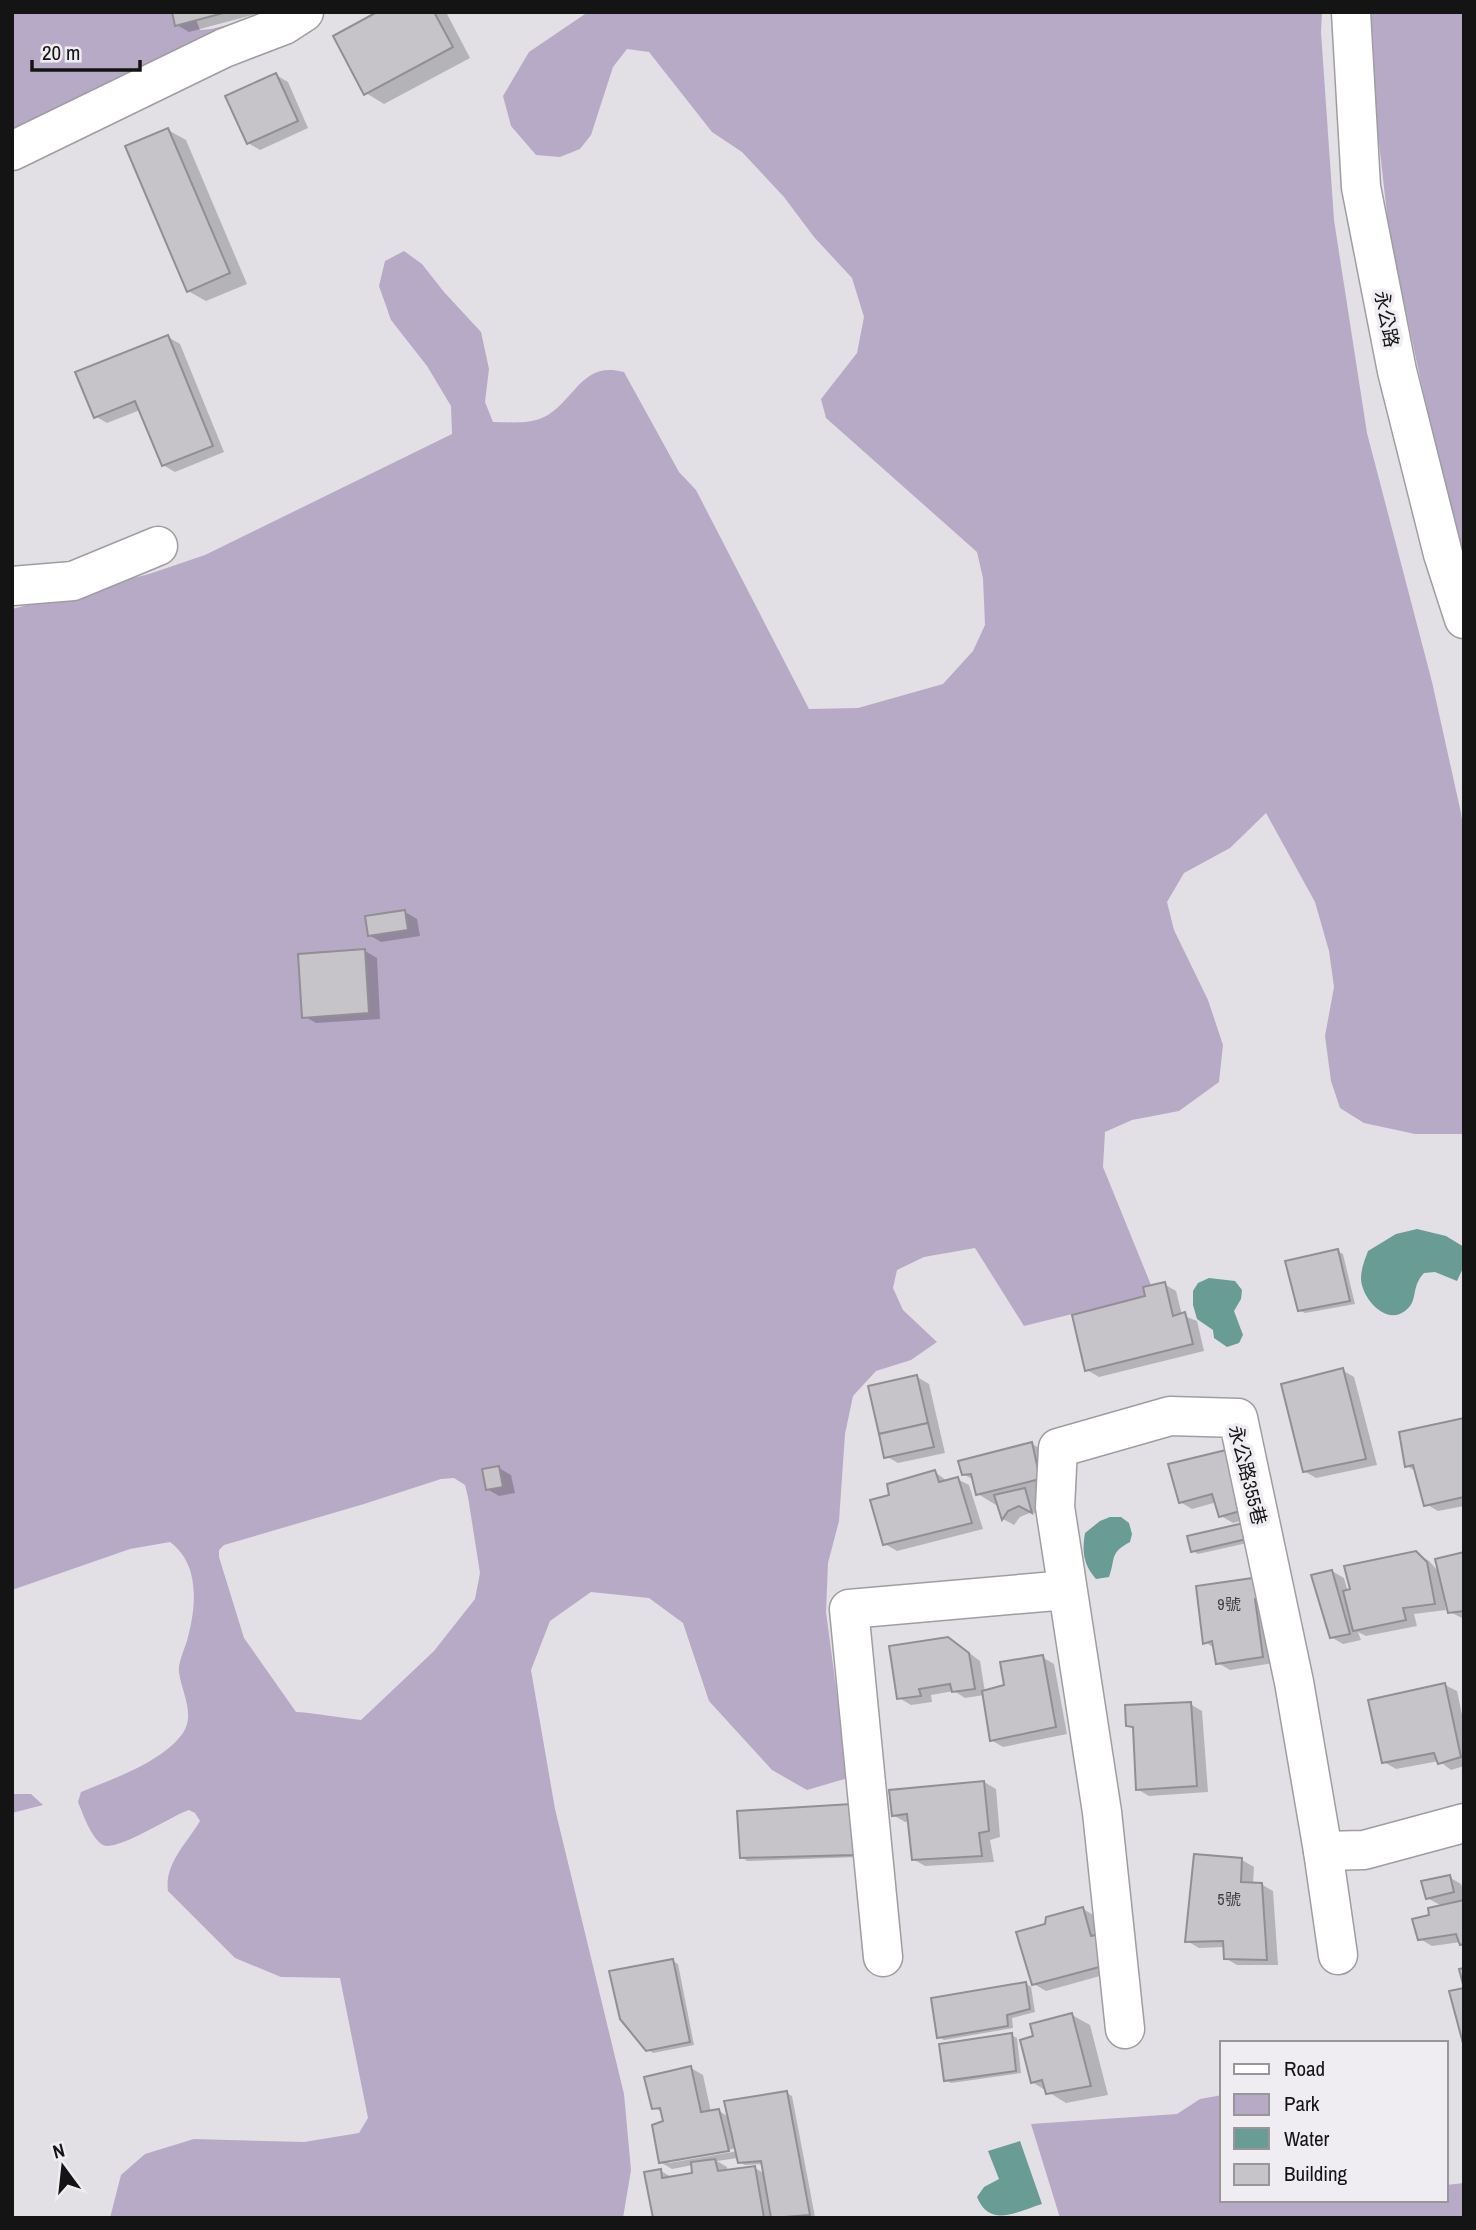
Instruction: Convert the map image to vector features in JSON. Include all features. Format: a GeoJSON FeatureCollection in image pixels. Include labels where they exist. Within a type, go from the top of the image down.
{"type":"FeatureCollection","features":[{"type":"Feature","properties":{"kind":"lane"},"geometry":{"type":"LineString","coordinates":[[12,151],[224,48],[284,25],[304,12]]}},
{"type":"Feature","properties":{"kind":"lane","name":"永公路"},"geometry":{"type":"LineString","coordinates":[[1351,12],[1362,187],[1397,371],[1443,554],[1464,619]]}},
{"type":"Feature","properties":{"kind":"lane"},"geometry":{"type":"LineString","coordinates":[[12,586],[73,581],[158,546]]}},
{"type":"Feature","properties":{"kind":"lane","name":"永公路355巷"},"geometry":{"type":"LineString","coordinates":[[1125,2029],[1102,1812],[1055,1507],[1058,1448],[1170,1416],[1238,1418],[1294,1682],[1338,1955]]}},
{"type":"Feature","properties":{"kind":"lane"},"geometry":{"type":"LineString","coordinates":[[883,1957],[849,1609],[1067,1590]]}},
{"type":"Feature","properties":{"kind":"lane"},"geometry":{"type":"LineString","coordinates":[[1323,1851],[1364,1850],[1464,1824]]}},
{"type":"Feature","properties":{"kind":"green space"},"geometry":{"type":"Polygon","coordinates":[[[12,12],[193,12],[200,30],[244,21],[12,144],[12,12]]]}},
{"type":"Feature","properties":{"kind":"green space"},"geometry":{"type":"Polygon","coordinates":[[[588,12],[1322,12],[1321,32],[1334,220],[1367,433],[1432,682],[1464,835],[1464,1134],[1415,1134],[1364,1123],[1340,1108],[1331,1081],[1325,1036],[1334,987],[1329,951],[1315,902],[1266,813],[1230,848],[1184,873],[1167,902],[1174,930],[1208,1000],[1223,1045],[1219,1082],[1179,1111],[1132,1120],[1105,1132],[1103,1167],[1151,1285],[1143,1287],[1145,1296],[1024,1326],[975,1248],[924,1257],[897,1270],[893,1288],[903,1310],[937,1342],[911,1360],[876,1371],[853,1396],[845,1434],[839,1521],[828,1563],[826,1612],[848,1778],[807,1790],[772,1770],[709,1701],[683,1623],[649,1598],[591,1592],[550,1621],[531,1670],[555,1809],[624,2094],[631,2170],[623,2218],[110,2218],[121,2175],[145,2154],[194,2139],[304,2142],[359,2133],[368,2118],[340,1978],[281,1977],[235,1958],[168,1891],[169,1872],[173,1863],[200,1821],[195,1813],[189,1810],[132,1839],[110,1846],[103,1845],[95,1837],[78,1802],[81,1792],[159,1756],[185,1730],[188,1714],[179,1668],[190,1628],[194,1588],[187,1563],[180,1552],[170,1542],[130,1549],[12,1590],[12,609],[149,574],[205,555],[452,434],[451,406],[427,366],[391,320],[379,286],[385,261],[404,251],[422,264],[481,332],[489,369],[485,402],[493,422],[521,422],[542,418],[558,407],[590,376],[599,371],[624,372],[679,472],[696,490],[809,709],[858,708],[943,684],[973,651],[985,625],[983,578],[977,552],[826,418],[821,399],[857,353],[864,317],[852,278],[742,152],[712,132],[649,52],[627,49],[613,67],[591,135],[580,149],[560,157],[536,155],[511,126],[503,96],[529,52],[588,12]],[[454,1478],[441,1479],[224,1545],[219,1550],[244,1638],[296,1712],[361,1720],[434,1651],[475,1599],[480,1573],[465,1485],[454,1478]]]}},
{"type":"Feature","properties":{"kind":"green space"},"geometry":{"type":"Polygon","coordinates":[[[1369,12],[1464,12],[1464,584],[1389,232],[1369,53],[1369,12]]]}},
{"type":"Feature","properties":{"kind":"green space"},"geometry":{"type":"Polygon","coordinates":[[[12,1794],[31,1794],[43,1805],[12,1813],[12,1794]]]}},
{"type":"Feature","properties":{"kind":"green space"},"geometry":{"type":"Polygon","coordinates":[[[1220,2095],[1220,2202],[1448,2202],[1448,2185],[1464,2183],[1464,2218],[1060,2218],[1031,2124],[1177,2114],[1200,2099],[1220,2095]]]}},
{"type":"Feature","properties":{"kind":"water"},"geometry":{"type":"Polygon","coordinates":[[[1417,1229],[1446,1236],[1464,1247],[1464,1266],[1457,1281],[1435,1272],[1424,1273],[1409,1307],[1397,1315],[1390,1315],[1375,1307],[1362,1285],[1362,1271],[1368,1251],[1396,1234],[1417,1229]]]}},
{"type":"Feature","properties":{"kind":"water"},"geometry":{"type":"Polygon","coordinates":[[[1209,1278],[1235,1281],[1242,1290],[1241,1299],[1234,1311],[1243,1335],[1239,1343],[1227,1347],[1214,1338],[1213,1330],[1197,1319],[1193,1291],[1198,1283],[1209,1278]]]}},
{"type":"Feature","properties":{"kind":"water"},"geometry":{"type":"Polygon","coordinates":[[[1110,1517],[1121,1517],[1129,1523],[1132,1534],[1130,1542],[1114,1556],[1109,1577],[1096,1579],[1084,1558],[1085,1533],[1110,1517]]]}},
{"type":"Feature","properties":{"kind":"water"},"geometry":{"type":"Polygon","coordinates":[[[1020,2141],[1042,2204],[1005,2215],[989,2213],[977,2197],[984,2187],[999,2179],[988,2151],[1020,2141]]]}},
{"type":"Feature","properties":{"kind":"building"},"geometry":{"type":"Polygon","coordinates":[[[172,12],[227,12],[175,26],[172,12]]]}},
{"type":"Feature","properties":{"kind":"building"},"geometry":{"type":"Polygon","coordinates":[[[377,12],[434,12],[453,47],[364,95],[333,36],[377,12]]]}},
{"type":"Feature","properties":{"kind":"building"},"geometry":{"type":"Polygon","coordinates":[[[276,73],[298,121],[247,144],[225,96],[276,73]]]}},
{"type":"Feature","properties":{"kind":"building"},"geometry":{"type":"Polygon","coordinates":[[[168,128],[230,273],[187,292],[125,146],[168,128]]]}},
{"type":"Feature","properties":{"kind":"building"},"geometry":{"type":"Polygon","coordinates":[[[168,335],[213,446],[162,466],[135,401],[94,418],[75,372],[168,335]]]}},
{"type":"Feature","properties":{"kind":"building"},"geometry":{"type":"Polygon","coordinates":[[[405,910],[408,930],[368,936],[365,916],[405,910]]]}},
{"type":"Feature","properties":{"kind":"building"},"geometry":{"type":"Polygon","coordinates":[[[365,949],[369,1013],[302,1018],[298,954],[365,949]]]}},
{"type":"Feature","properties":{"kind":"building"},"geometry":{"type":"Polygon","coordinates":[[[1338,1249],[1350,1301],[1298,1311],[1285,1261],[1338,1249]]]}},
{"type":"Feature","properties":{"kind":"building"},"geometry":{"type":"Polygon","coordinates":[[[1165,1282],[1173,1316],[1185,1312],[1193,1344],[1085,1371],[1072,1315],[1145,1296],[1143,1287],[1165,1282]]]}},
{"type":"Feature","properties":{"kind":"building"},"geometry":{"type":"Polygon","coordinates":[[[1343,1368],[1366,1459],[1303,1472],[1281,1384],[1343,1368]]]}},
{"type":"Feature","properties":{"kind":"building"},"geometry":{"type":"Polygon","coordinates":[[[917,1375],[928,1423],[879,1434],[868,1386],[917,1375]]]}},
{"type":"Feature","properties":{"kind":"building"},"geometry":{"type":"Polygon","coordinates":[[[1464,1418],[1464,1497],[1424,1506],[1413,1465],[1405,1467],[1399,1432],[1464,1418]]]}},
{"type":"Feature","properties":{"kind":"building"},"geometry":{"type":"Polygon","coordinates":[[[928,1423],[934,1447],[884,1458],[879,1434],[928,1423]]]}},
{"type":"Feature","properties":{"kind":"building"},"geometry":{"type":"Polygon","coordinates":[[[1032,1442],[1040,1479],[976,1495],[971,1474],[962,1475],[958,1461],[1032,1442]]]}},
{"type":"Feature","properties":{"kind":"building"},"geometry":{"type":"Polygon","coordinates":[[[1226,1450],[1244,1510],[1219,1517],[1212,1494],[1179,1503],[1168,1464],[1226,1450]]]}},
{"type":"Feature","properties":{"kind":"building"},"geometry":{"type":"Polygon","coordinates":[[[499,1466],[503,1487],[486,1490],[482,1469],[499,1466]]]}},
{"type":"Feature","properties":{"kind":"building"},"geometry":{"type":"Polygon","coordinates":[[[935,1470],[939,1482],[958,1477],[972,1523],[883,1545],[870,1500],[889,1495],[887,1484],[935,1470]]]}},
{"type":"Feature","properties":{"kind":"building"},"geometry":{"type":"Polygon","coordinates":[[[1025,1488],[1032,1513],[1019,1506],[1008,1511],[1002,1520],[994,1495],[1025,1488]]]}},
{"type":"Feature","properties":{"kind":"building"},"geometry":{"type":"Polygon","coordinates":[[[1248,1522],[1251,1538],[1191,1552],[1187,1536],[1248,1522]]]}},
{"type":"Feature","properties":{"kind":"building"},"geometry":{"type":"Polygon","coordinates":[[[1416,1551],[1427,1562],[1435,1604],[1403,1608],[1406,1620],[1353,1631],[1343,1591],[1350,1589],[1344,1566],[1416,1551]]]}},
{"type":"Feature","properties":{"kind":"building"},"geometry":{"type":"Polygon","coordinates":[[[1464,1552],[1464,1611],[1448,1613],[1435,1559],[1464,1552]]]}},
{"type":"Feature","properties":{"kind":"building"},"geometry":{"type":"Polygon","coordinates":[[[1332,1570],[1350,1634],[1330,1638],[1311,1575],[1332,1570]]]}},
{"type":"Feature","properties":{"kind":"building"},"geometry":{"type":"Polygon","coordinates":[[[1260,1577],[1263,1597],[1255,1599],[1263,1657],[1216,1664],[1212,1641],[1203,1644],[1196,1586],[1260,1577]]]}},
{"type":"Feature","properties":{"kind":"building"},"geometry":{"type":"Polygon","coordinates":[[[948,1637],[969,1653],[975,1689],[952,1692],[950,1684],[919,1689],[921,1696],[897,1699],[889,1646],[948,1637]]]}},
{"type":"Feature","properties":{"kind":"building"},"geometry":{"type":"Polygon","coordinates":[[[1043,1655],[1056,1727],[990,1741],[982,1691],[1004,1685],[1000,1662],[1043,1655]]]}},
{"type":"Feature","properties":{"kind":"building"},"geometry":{"type":"Polygon","coordinates":[[[1445,1683],[1461,1757],[1438,1764],[1434,1753],[1382,1763],[1368,1700],[1445,1683]]]}},
{"type":"Feature","properties":{"kind":"building"},"geometry":{"type":"Polygon","coordinates":[[[1191,1702],[1197,1786],[1136,1790],[1133,1727],[1126,1726],[1125,1705],[1191,1702]]]}},
{"type":"Feature","properties":{"kind":"building"},"geometry":{"type":"Polygon","coordinates":[[[984,1781],[989,1831],[979,1833],[982,1856],[912,1860],[907,1814],[892,1816],[889,1790],[984,1781]]]}},
{"type":"Feature","properties":{"kind":"building"},"geometry":{"type":"Polygon","coordinates":[[[851,1804],[854,1855],[740,1858],[737,1811],[851,1804]]]}},
{"type":"Feature","properties":{"kind":"building"},"geometry":{"type":"Polygon","coordinates":[[[1194,1854],[1242,1858],[1241,1882],[1262,1883],[1267,1960],[1224,1959],[1223,1941],[1185,1942],[1194,1854]]]}},
{"type":"Feature","properties":{"kind":"building"},"geometry":{"type":"Polygon","coordinates":[[[1450,1875],[1454,1892],[1426,1899],[1421,1881],[1450,1875]]]}},
{"type":"Feature","properties":{"kind":"building"},"geometry":{"type":"Polygon","coordinates":[[[1464,1900],[1464,1944],[1460,1945],[1456,1934],[1418,1940],[1412,1919],[1429,1915],[1428,1908],[1464,1900]]]}},
{"type":"Feature","properties":{"kind":"building"},"geometry":{"type":"Polygon","coordinates":[[[1083,1907],[1091,1936],[1100,1934],[1107,1965],[1032,1985],[1016,1932],[1045,1924],[1046,1917],[1083,1907]]]}},
{"type":"Feature","properties":{"kind":"building"},"geometry":{"type":"Polygon","coordinates":[[[673,1959],[690,2042],[646,2051],[620,2019],[609,1971],[673,1959]]]}},
{"type":"Feature","properties":{"kind":"building"},"geometry":{"type":"Polygon","coordinates":[[[1464,1968],[1464,1988],[1459,1969],[1464,1968]]]}},
{"type":"Feature","properties":{"kind":"building"},"geometry":{"type":"Polygon","coordinates":[[[1026,1982],[1030,2009],[1007,2015],[1008,2026],[937,2038],[931,1998],[1026,1982]]]}},
{"type":"Feature","properties":{"kind":"building"},"geometry":{"type":"Polygon","coordinates":[[[1464,1988],[1464,2047],[1449,1991],[1464,1988]]]}},
{"type":"Feature","properties":{"kind":"building"},"geometry":{"type":"Polygon","coordinates":[[[1072,2013],[1091,2086],[1046,2094],[1042,2080],[1031,2083],[1020,2040],[1033,2036],[1030,2024],[1072,2013]]]}},
{"type":"Feature","properties":{"kind":"building"},"geometry":{"type":"Polygon","coordinates":[[[1012,2033],[1016,2071],[944,2081],[939,2044],[1012,2033]]]}},
{"type":"Feature","properties":{"kind":"building"},"geometry":{"type":"Polygon","coordinates":[[[691,2066],[701,2112],[719,2109],[729,2151],[659,2163],[652,2125],[663,2121],[660,2108],[652,2109],[644,2077],[691,2066]]]}},
{"type":"Feature","properties":{"kind":"building"},"geometry":{"type":"Polygon","coordinates":[[[787,2091],[810,2215],[771,2218],[761,2161],[738,2163],[724,2101],[787,2091]]]}},
{"type":"Feature","properties":{"kind":"building"},"geometry":{"type":"Polygon","coordinates":[[[715,2159],[718,2171],[755,2166],[764,2218],[653,2218],[644,2172],[661,2169],[662,2178],[692,2173],[691,2162],[715,2159]]]}}]}
